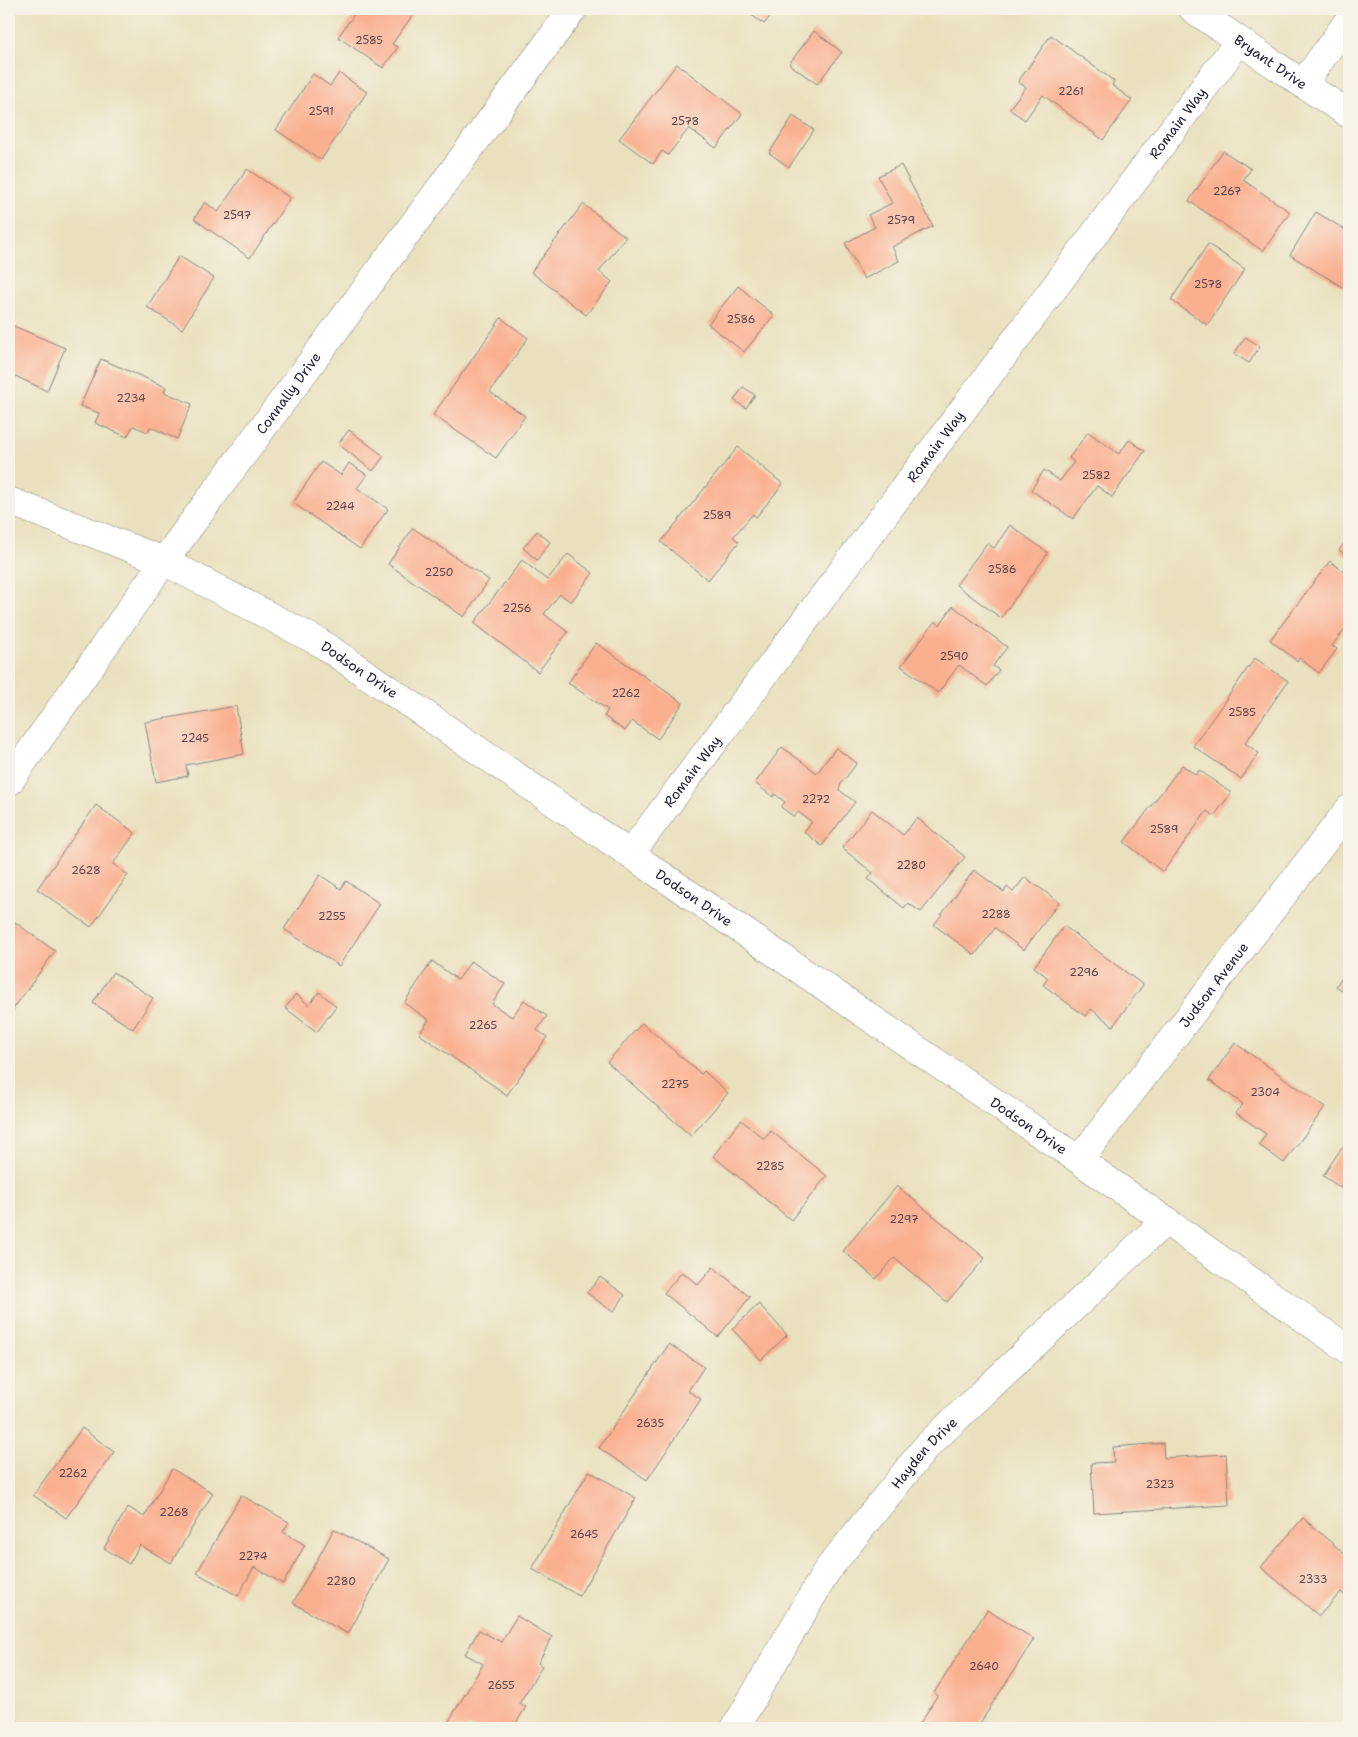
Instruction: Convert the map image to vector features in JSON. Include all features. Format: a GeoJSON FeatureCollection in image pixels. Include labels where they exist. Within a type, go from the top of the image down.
{"type":"FeatureCollection","features":[{"type":"Feature","properties":{"kind":"street","name":"Connally Drive"},"geometry":{"type":"LineString","coordinates":[[9,782],[164,561],[572,9]]}},
{"type":"Feature","properties":{"kind":"street","name":"Bryant Drive"},"geometry":{"type":"LineString","coordinates":[[1193,9],[1349,114]]}},
{"type":"Feature","properties":{"kind":"street"},"geometry":{"type":"LineString","coordinates":[[1302,84],[1349,20]]}},
{"type":"Feature","properties":{"kind":"street","name":"Romain Way"},"geometry":{"type":"LineString","coordinates":[[631,853],[1239,41]]}},
{"type":"Feature","properties":{"kind":"street","name":"Dodson Drive"},"geometry":{"type":"LineString","coordinates":[[9,502],[164,561],[319,642],[1079,1160],[1349,1350]]}},
{"type":"Feature","properties":{"kind":"street","name":"Judson Avenue"},"geometry":{"type":"LineString","coordinates":[[1079,1160],[1349,810]]}},
{"type":"Feature","properties":{"kind":"street","name":"Hayden Drive"},"geometry":{"type":"LineString","coordinates":[[735,1728],[828,1569],[926,1447],[1166,1220]]}},
{"type":"Feature","properties":{"kind":"building"},"geometry":{"type":"Polygon","coordinates":[[[358,9],[417,9],[392,44],[398,47],[383,68],[338,37],[358,9]]]}},
{"type":"Feature","properties":{"kind":"building"},"geometry":{"type":"Polygon","coordinates":[[[743,9],[776,9],[764,24],[743,9]]]}},
{"type":"Feature","properties":{"kind":"building"},"geometry":{"type":"Polygon","coordinates":[[[814,31],[842,52],[817,84],[789,64],[814,31]]]}},
{"type":"Feature","properties":{"kind":"building"},"geometry":{"type":"Polygon","coordinates":[[[1051,35],[1114,81],[1112,85],[1132,100],[1103,140],[1043,95],[1025,120],[1009,109],[1026,87],[1018,82],[1051,35]]]}},
{"type":"Feature","properties":{"kind":"building"},"geometry":{"type":"Polygon","coordinates":[[[677,64],[742,114],[716,148],[689,128],[668,155],[662,151],[653,164],[619,139],[677,64]]]}},
{"type":"Feature","properties":{"kind":"building"},"geometry":{"type":"Polygon","coordinates":[[[339,73],[367,92],[321,160],[276,130],[313,74],[330,86],[339,73]]]}},
{"type":"Feature","properties":{"kind":"building"},"geometry":{"type":"Polygon","coordinates":[[[793,116],[814,130],[789,167],[769,153],[793,116]]]}},
{"type":"Feature","properties":{"kind":"building"},"geometry":{"type":"Polygon","coordinates":[[[1223,151],[1251,169],[1243,180],[1290,212],[1263,251],[1189,201],[1223,151]]]}},
{"type":"Feature","properties":{"kind":"building"},"geometry":{"type":"Polygon","coordinates":[[[901,165],[933,226],[892,247],[899,261],[864,279],[845,243],[875,227],[868,215],[892,203],[878,176],[901,165]]]}},
{"type":"Feature","properties":{"kind":"building"},"geometry":{"type":"Polygon","coordinates":[[[247,169],[290,198],[250,258],[194,219],[205,202],[218,212],[247,169]]]}},
{"type":"Feature","properties":{"kind":"building"},"geometry":{"type":"Polygon","coordinates":[[[583,204],[626,237],[599,271],[612,282],[586,315],[531,272],[583,204]]]}},
{"type":"Feature","properties":{"kind":"building"},"geometry":{"type":"Polygon","coordinates":[[[1316,212],[1349,232],[1349,291],[1290,255],[1316,212]]]}},
{"type":"Feature","properties":{"kind":"building"},"geometry":{"type":"Polygon","coordinates":[[[1208,244],[1245,269],[1207,325],[1171,300],[1208,244]]]}},
{"type":"Feature","properties":{"kind":"building"},"geometry":{"type":"Polygon","coordinates":[[[179,256],[214,278],[182,329],[147,307],[179,256]]]}},
{"type":"Feature","properties":{"kind":"building"},"geometry":{"type":"Polygon","coordinates":[[[738,286],[774,315],[744,352],[708,324],[738,286]]]}},
{"type":"Feature","properties":{"kind":"building"},"geometry":{"type":"Polygon","coordinates":[[[501,318],[528,338],[490,392],[525,416],[496,458],[433,415],[501,318]]]}},
{"type":"Feature","properties":{"kind":"building"},"geometry":{"type":"Polygon","coordinates":[[[9,324],[65,348],[47,391],[9,373],[9,324]]]}},
{"type":"Feature","properties":{"kind":"building"},"geometry":{"type":"Polygon","coordinates":[[[1245,337],[1260,346],[1249,363],[1234,354],[1245,337]]]}},
{"type":"Feature","properties":{"kind":"building"},"geometry":{"type":"Polygon","coordinates":[[[101,359],[166,387],[164,392],[192,404],[177,439],[150,427],[148,432],[133,426],[127,437],[95,423],[99,413],[80,406],[101,359]]]}},
{"type":"Feature","properties":{"kind":"building"},"geometry":{"type":"Polygon","coordinates":[[[743,387],[755,395],[746,408],[734,400],[743,387]]]}},
{"type":"Feature","properties":{"kind":"building"},"geometry":{"type":"Polygon","coordinates":[[[349,430],[384,456],[373,471],[338,444],[349,430]]]}},
{"type":"Feature","properties":{"kind":"building"},"geometry":{"type":"Polygon","coordinates":[[[1088,432],[1119,454],[1129,440],[1145,451],[1112,497],[1097,486],[1073,519],[1031,490],[1044,470],[1060,481],[1074,462],[1069,458],[1088,432]]]}},
{"type":"Feature","properties":{"kind":"building"},"geometry":{"type":"Polygon","coordinates":[[[738,447],[783,484],[756,517],[753,514],[733,537],[739,542],[708,580],[661,542],[738,447]]]}},
{"type":"Feature","properties":{"kind":"building"},"geometry":{"type":"Polygon","coordinates":[[[321,462],[341,475],[349,463],[367,475],[357,488],[388,509],[360,549],[293,503],[321,462]]]}},
{"type":"Feature","properties":{"kind":"building"},"geometry":{"type":"Polygon","coordinates":[[[1010,525],[1048,553],[1001,618],[956,585],[987,543],[994,548],[1010,525]]]}},
{"type":"Feature","properties":{"kind":"building"},"geometry":{"type":"Polygon","coordinates":[[[413,528],[489,580],[464,617],[388,564],[413,528]]]}},
{"type":"Feature","properties":{"kind":"building"},"geometry":{"type":"Polygon","coordinates":[[[537,531],[550,542],[537,560],[523,548],[537,531]]]}},
{"type":"Feature","properties":{"kind":"building"},"geometry":{"type":"Polygon","coordinates":[[[1349,537],[1349,558],[1339,550],[1349,537]]]}},
{"type":"Feature","properties":{"kind":"building"},"geometry":{"type":"Polygon","coordinates":[[[568,554],[593,573],[571,602],[560,594],[544,614],[568,632],[538,672],[474,623],[522,560],[547,580],[568,554]]]}},
{"type":"Feature","properties":{"kind":"building"},"geometry":{"type":"Polygon","coordinates":[[[1330,561],[1349,576],[1349,624],[1332,646],[1337,649],[1319,673],[1299,658],[1297,661],[1270,640],[1330,561]]]}},
{"type":"Feature","properties":{"kind":"building"},"geometry":{"type":"Polygon","coordinates":[[[953,606],[1007,647],[993,666],[999,670],[987,686],[959,665],[938,693],[901,666],[935,621],[940,625],[953,606]]]}},
{"type":"Feature","properties":{"kind":"building"},"geometry":{"type":"Polygon","coordinates":[[[596,643],[683,703],[658,739],[632,721],[625,731],[604,716],[608,710],[568,683],[596,643]]]}},
{"type":"Feature","properties":{"kind":"building"},"geometry":{"type":"Polygon","coordinates":[[[1255,658],[1288,681],[1245,743],[1259,753],[1241,779],[1193,746],[1255,658]]]}},
{"type":"Feature","properties":{"kind":"building"},"geometry":{"type":"Polygon","coordinates":[[[236,706],[244,754],[186,765],[188,776],[156,782],[145,722],[236,706]]]}},
{"type":"Feature","properties":{"kind":"building"},"geometry":{"type":"Polygon","coordinates":[[[782,747],[817,773],[836,748],[857,763],[841,784],[839,790],[855,802],[822,846],[804,832],[812,822],[798,812],[794,817],[781,807],[785,802],[775,794],[773,797],[755,783],[782,747]]]}},
{"type":"Feature","properties":{"kind":"building"},"geometry":{"type":"Polygon","coordinates":[[[1182,765],[1196,775],[1199,770],[1231,793],[1214,816],[1207,811],[1163,872],[1124,842],[1182,765]]]}},
{"type":"Feature","properties":{"kind":"building"},"geometry":{"type":"Polygon","coordinates":[[[96,805],[135,833],[113,864],[128,875],[91,927],[37,889],[96,805]]]}},
{"type":"Feature","properties":{"kind":"building"},"geometry":{"type":"Polygon","coordinates":[[[872,810],[903,835],[917,818],[965,857],[921,912],[908,903],[904,908],[868,879],[873,873],[842,848],[872,810]]]}},
{"type":"Feature","properties":{"kind":"building"},"geometry":{"type":"Polygon","coordinates":[[[974,870],[1004,892],[1007,887],[1013,892],[1025,877],[1059,902],[1024,950],[995,928],[975,955],[934,925],[974,870]]]}},
{"type":"Feature","properties":{"kind":"building"},"geometry":{"type":"Polygon","coordinates":[[[320,875],[341,889],[346,881],[380,904],[339,966],[284,929],[320,875]]]}},
{"type":"Feature","properties":{"kind":"building"},"geometry":{"type":"Polygon","coordinates":[[[9,918],[55,951],[9,1015],[9,918]]]}},
{"type":"Feature","properties":{"kind":"building"},"geometry":{"type":"Polygon","coordinates":[[[1064,926],[1143,985],[1113,1026],[1091,1009],[1085,1016],[1043,985],[1048,978],[1034,967],[1064,926]]]}},
{"type":"Feature","properties":{"kind":"building"},"geometry":{"type":"Polygon","coordinates":[[[432,961],[458,980],[471,961],[505,984],[492,1004],[512,1017],[524,1000],[547,1016],[537,1030],[547,1037],[507,1095],[419,1034],[429,1020],[404,1003],[432,961]]]}},
{"type":"Feature","properties":{"kind":"building"},"geometry":{"type":"Polygon","coordinates":[[[1349,968],[1349,995],[1336,986],[1349,968]]]}},
{"type":"Feature","properties":{"kind":"building"},"geometry":{"type":"Polygon","coordinates":[[[113,972],[153,998],[133,1029],[93,1003],[113,972]]]}},
{"type":"Feature","properties":{"kind":"building"},"geometry":{"type":"Polygon","coordinates":[[[319,992],[336,1006],[317,1032],[285,1008],[296,994],[309,1005],[319,992]]]}},
{"type":"Feature","properties":{"kind":"building"},"geometry":{"type":"Polygon","coordinates":[[[642,1023],[701,1074],[704,1071],[728,1093],[691,1136],[607,1062],[642,1023]]]}},
{"type":"Feature","properties":{"kind":"building"},"geometry":{"type":"Polygon","coordinates":[[[1235,1043],[1325,1107],[1284,1163],[1259,1145],[1266,1134],[1236,1113],[1243,1104],[1209,1080],[1235,1043]]]}},
{"type":"Feature","properties":{"kind":"building"},"geometry":{"type":"Polygon","coordinates":[[[741,1120],[764,1139],[771,1131],[827,1176],[791,1220],[713,1156],[741,1120]]]}},
{"type":"Feature","properties":{"kind":"building"},"geometry":{"type":"Polygon","coordinates":[[[1342,1147],[1349,1151],[1349,1180],[1347,1179],[1341,1188],[1323,1176],[1342,1147]]]}},
{"type":"Feature","properties":{"kind":"building"},"geometry":{"type":"Polygon","coordinates":[[[897,1186],[985,1258],[947,1302],[894,1258],[876,1279],[843,1251],[897,1186]]]}},
{"type":"Feature","properties":{"kind":"building"},"geometry":{"type":"Polygon","coordinates":[[[713,1267],[750,1297],[718,1337],[664,1293],[682,1272],[698,1285],[713,1267]]]}},
{"type":"Feature","properties":{"kind":"building"},"geometry":{"type":"Polygon","coordinates":[[[600,1277],[625,1295],[613,1312],[587,1293],[600,1277]]]}},
{"type":"Feature","properties":{"kind":"building"},"geometry":{"type":"Polygon","coordinates":[[[759,1304],[787,1335],[761,1360],[732,1329],[759,1304]]]}},
{"type":"Feature","properties":{"kind":"building"},"geometry":{"type":"Polygon","coordinates":[[[669,1344],[704,1367],[688,1391],[701,1399],[647,1480],[599,1448],[669,1344]]]}},
{"type":"Feature","properties":{"kind":"building"},"geometry":{"type":"Polygon","coordinates":[[[82,1428],[114,1452],[66,1518],[33,1495],[82,1428]]]}},
{"type":"Feature","properties":{"kind":"building"},"geometry":{"type":"Polygon","coordinates":[[[1163,1443],[1164,1458],[1226,1454],[1229,1505],[1094,1513],[1091,1463],[1114,1462],[1113,1447],[1163,1443]]]}},
{"type":"Feature","properties":{"kind":"building"},"geometry":{"type":"Polygon","coordinates":[[[172,1469],[213,1493],[171,1563],[140,1545],[129,1564],[104,1548],[128,1507],[144,1517],[172,1469]]]}},
{"type":"Feature","properties":{"kind":"building"},"geometry":{"type":"Polygon","coordinates":[[[589,1471],[636,1498],[579,1596],[532,1569],[589,1471]]]}},
{"type":"Feature","properties":{"kind":"building"},"geometry":{"type":"Polygon","coordinates":[[[241,1495],[289,1522],[283,1532],[305,1545],[283,1584],[254,1567],[238,1596],[197,1573],[241,1495]]]}},
{"type":"Feature","properties":{"kind":"building"},"geometry":{"type":"Polygon","coordinates":[[[1303,1518],[1349,1558],[1349,1599],[1341,1592],[1319,1616],[1261,1567],[1303,1518]]]}},
{"type":"Feature","properties":{"kind":"building"},"geometry":{"type":"Polygon","coordinates":[[[334,1529],[389,1559],[348,1634],[293,1603],[334,1529]]]}},
{"type":"Feature","properties":{"kind":"building"},"geometry":{"type":"Polygon","coordinates":[[[987,1610],[1034,1639],[977,1728],[925,1728],[919,1725],[937,1696],[934,1693],[987,1610]]]}},
{"type":"Feature","properties":{"kind":"building"},"geometry":{"type":"Polygon","coordinates":[[[517,1616],[552,1637],[538,1663],[542,1666],[519,1704],[526,1707],[513,1728],[450,1728],[446,1726],[483,1664],[465,1654],[479,1630],[501,1642],[517,1616]]]}}]}
